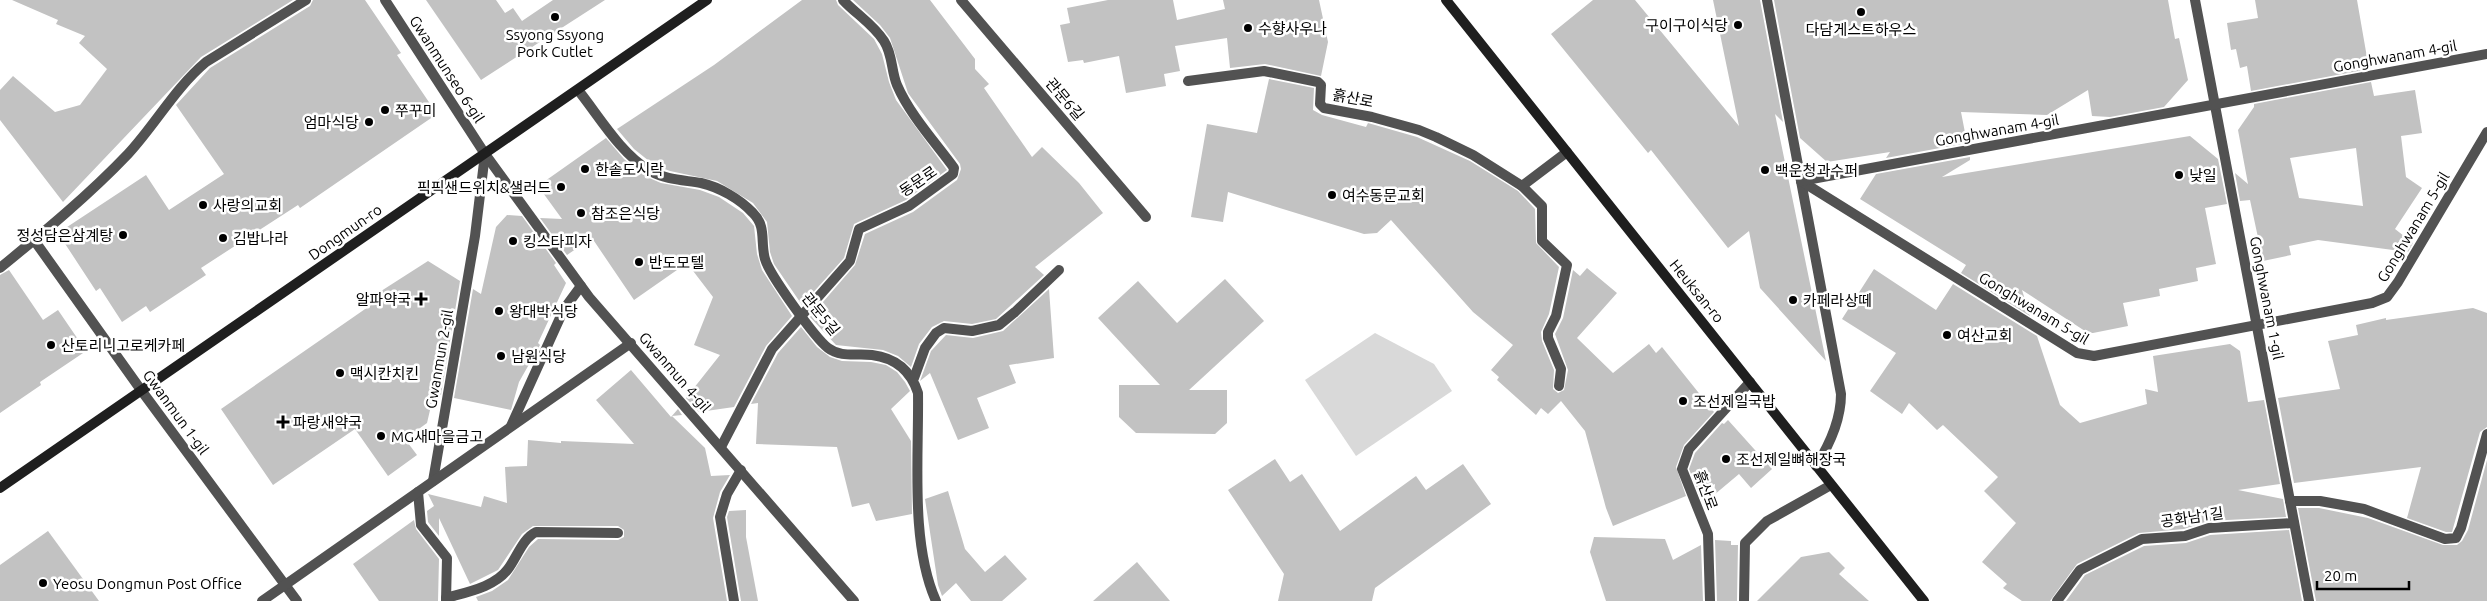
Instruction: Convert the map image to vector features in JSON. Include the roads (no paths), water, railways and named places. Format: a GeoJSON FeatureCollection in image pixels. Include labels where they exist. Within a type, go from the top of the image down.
{"type":"FeatureCollection","features":[{"type":"Feature","properties":{"kind":"street"},"geometry":{"type":"LineString","coordinates":[[0,268],[102,180],[148,132],[196,70],[306,0]]}},
{"type":"Feature","properties":{"kind":"street","name":"Gwanmunseo 6-gil"},"geometry":{"type":"LineString","coordinates":[[385,0],[485,154]]}},
{"type":"Feature","properties":{"kind":"street","name":"Dongmun-ro"},"geometry":{"type":"LineString","coordinates":[[0,488],[707,0]]}},
{"type":"Feature","properties":{"kind":"street","name":"동문로"},"geometry":{"type":"LineString","coordinates":[[802,318],[850,261],[859,229],[909,206],[950,177],[954,170],[903,98],[896,83],[890,53],[884,41],[871,25],[843,0]]}},
{"type":"Feature","properties":{"kind":"street","name":"관문6길"},"geometry":{"type":"LineString","coordinates":[[961,0],[1146,217]]}},
{"type":"Feature","properties":{"kind":"street","name":"Heuksan-ro"},"geometry":{"type":"LineString","coordinates":[[1446,0],[1924,601]]}},
{"type":"Feature","properties":{"kind":"street"},"geometry":{"type":"LineString","coordinates":[[1767,0],[1841,394],[1840,413],[1836,426],[1816,466]]}},
{"type":"Feature","properties":{"kind":"street","name":"Gonghwanam 1-gil"},"geometry":{"type":"LineString","coordinates":[[2195,0],[2309,601]]}},
{"type":"Feature","properties":{"kind":"street","name":"Gonghwanam 4-gil"},"geometry":{"type":"LineString","coordinates":[[1801,181],[2487,54]]}},
{"type":"Feature","properties":{"kind":"street","name":"흙산로"},"geometry":{"type":"LineString","coordinates":[[1188,81],[1264,71],[1318,82],[1321,85],[1320,104],[1324,108],[1372,117],[1419,130],[1472,155],[1522,186],[1542,206],[1542,241],[1567,265],[1556,316],[1548,332],[1548,338],[1562,369],[1559,386]]}},
{"type":"Feature","properties":{"kind":"street","name":"관문5길"},"geometry":{"type":"LineString","coordinates":[[578,90],[620,143],[649,171],[662,176],[710,186],[724,192],[755,215],[762,227],[765,260],[802,318],[826,346],[835,352],[873,354],[890,360],[914,378]]}},
{"type":"Feature","properties":{"kind":"street","name":"Gonghwanam 5-gil"},"geometry":{"type":"LineString","coordinates":[[1801,181],[2082,356],[2094,356],[2372,303],[2387,297],[2398,282],[2487,132]]}},
{"type":"Feature","properties":{"kind":"street"},"geometry":{"type":"LineString","coordinates":[[1522,186],[1567,152]]}},
{"type":"Feature","properties":{"kind":"street","name":"Gwanmun 4-gil"},"geometry":{"type":"LineString","coordinates":[[485,154],[581,286],[854,601]]}},
{"type":"Feature","properties":{"kind":"street","name":"Gwanmun 2-gil"},"geometry":{"type":"LineString","coordinates":[[433,481],[475,236],[485,154]]}},
{"type":"Feature","properties":{"kind":"street","name":"Gwanmun 1-gil"},"geometry":{"type":"LineString","coordinates":[[34,240],[141,390],[297,601]]}},
{"type":"Feature","properties":{"kind":"street"},"geometry":{"type":"LineString","coordinates":[[936,601],[926,577],[920,540],[918,393],[914,378],[925,348],[936,333],[944,328],[972,331],[998,324],[1016,312],[1059,270]]}},
{"type":"Feature","properties":{"kind":"street"},"geometry":{"type":"LineString","coordinates":[[511,426],[564,309],[581,286]]}},
{"type":"Feature","properties":{"kind":"street"},"geometry":{"type":"LineString","coordinates":[[721,447],[765,360],[782,337],[802,318]]}},
{"type":"Feature","properties":{"kind":"street"},"geometry":{"type":"LineString","coordinates":[[262,601],[631,343]]}},
{"type":"Feature","properties":{"kind":"street","name":"흙산로"},"geometry":{"type":"LineString","coordinates":[[1710,601],[1708,534],[1682,470],[1689,449],[1750,382]]}},
{"type":"Feature","properties":{"kind":"street"},"geometry":{"type":"LineString","coordinates":[[2290,501],[2343,504],[2364,509],[2445,540],[2456,538],[2461,528],[2487,434]]}},
{"type":"Feature","properties":{"kind":"street"},"geometry":{"type":"LineString","coordinates":[[734,601],[720,517],[727,494],[741,470]]}},
{"type":"Feature","properties":{"kind":"street"},"geometry":{"type":"LineString","coordinates":[[1744,601],[1745,543],[1767,522],[1832,485]]}},
{"type":"Feature","properties":{"kind":"street"},"geometry":{"type":"LineString","coordinates":[[418,492],[421,525],[447,558],[446,600],[478,589],[500,577],[507,570],[528,538],[536,532],[618,533]]}},
{"type":"Feature","properties":{"kind":"street","name":"공화남1길"},"geometry":{"type":"LineString","coordinates":[[2057,601],[2080,570],[2142,539],[2185,536],[2205,529],[2294,523]]}},
{"type":"Feature","properties":{"kind":"place","name":"다담게스트하우스"},"geometry":{"type":"Point","coordinates":[1861,12]}},
{"type":"Feature","properties":{"kind":"place","name":"Ssyong Ssyong Pork Cutlet"},"geometry":{"type":"Point","coordinates":[555,17]}},
{"type":"Feature","properties":{"kind":"place","name":"구이구이식당"},"geometry":{"type":"Point","coordinates":[1738,25]}},
{"type":"Feature","properties":{"kind":"place","name":"수향사우나"},"geometry":{"type":"Point","coordinates":[1248,28]}},
{"type":"Feature","properties":{"kind":"place","name":"쭈꾸미"},"geometry":{"type":"Point","coordinates":[385,110]}},
{"type":"Feature","properties":{"kind":"place","name":"엄마식당"},"geometry":{"type":"Point","coordinates":[369,122]}},
{"type":"Feature","properties":{"kind":"place","name":"한솥도시락"},"geometry":{"type":"Point","coordinates":[585,169]}},
{"type":"Feature","properties":{"kind":"place","name":"백운청과수퍼"},"geometry":{"type":"Point","coordinates":[1765,170]}},
{"type":"Feature","properties":{"kind":"place","name":"낮일"},"geometry":{"type":"Point","coordinates":[2179,175]}},
{"type":"Feature","properties":{"kind":"place","name":"픽픽샌드위치&샐러드"},"geometry":{"type":"Point","coordinates":[561,187]}},
{"type":"Feature","properties":{"kind":"place","name":"여수동문교회"},"geometry":{"type":"Point","coordinates":[1332,195]}},
{"type":"Feature","properties":{"kind":"place","name":"사랑의교회"},"geometry":{"type":"Point","coordinates":[203,205]}},
{"type":"Feature","properties":{"kind":"place","name":"참조은식당"},"geometry":{"type":"Point","coordinates":[581,213]}},
{"type":"Feature","properties":{"kind":"place","name":"정성담은삼계탕"},"geometry":{"type":"Point","coordinates":[123,235]}},
{"type":"Feature","properties":{"kind":"place","name":"김밥나라"},"geometry":{"type":"Point","coordinates":[223,238]}},
{"type":"Feature","properties":{"kind":"place","name":"킹스타피자"},"geometry":{"type":"Point","coordinates":[513,241]}},
{"type":"Feature","properties":{"kind":"place","name":"반도모텔"},"geometry":{"type":"Point","coordinates":[639,262]}},
{"type":"Feature","properties":{"kind":"place","name":"알파약국"},"geometry":{"type":"Point","coordinates":[421,299]}},
{"type":"Feature","properties":{"kind":"place","name":"카페라상떼"},"geometry":{"type":"Point","coordinates":[1793,300]}},
{"type":"Feature","properties":{"kind":"place","name":"왕대박식당"},"geometry":{"type":"Point","coordinates":[499,311]}},
{"type":"Feature","properties":{"kind":"place","name":"여산교회"},"geometry":{"type":"Point","coordinates":[1947,335]}},
{"type":"Feature","properties":{"kind":"place","name":"산토리니고로케카페"},"geometry":{"type":"Point","coordinates":[51,345]}},
{"type":"Feature","properties":{"kind":"place","name":"남원식당"},"geometry":{"type":"Point","coordinates":[501,356]}},
{"type":"Feature","properties":{"kind":"place","name":"맥시칸치킨"},"geometry":{"type":"Point","coordinates":[340,373]}},
{"type":"Feature","properties":{"kind":"place","name":"조선제일국밥"},"geometry":{"type":"Point","coordinates":[1683,401]}},
{"type":"Feature","properties":{"kind":"place","name":"파랑새약국"},"geometry":{"type":"Point","coordinates":[283,422]}},
{"type":"Feature","properties":{"kind":"place","name":"MG새마을금고"},"geometry":{"type":"Point","coordinates":[381,436]}},
{"type":"Feature","properties":{"kind":"place","name":"조선제일뼈해장국"},"geometry":{"type":"Point","coordinates":[1726,459]}},
{"type":"Feature","properties":{"kind":"place","name":"Yeosu Dongmun Post Office"},"geometry":{"type":"Point","coordinates":[43,583]}}]}
